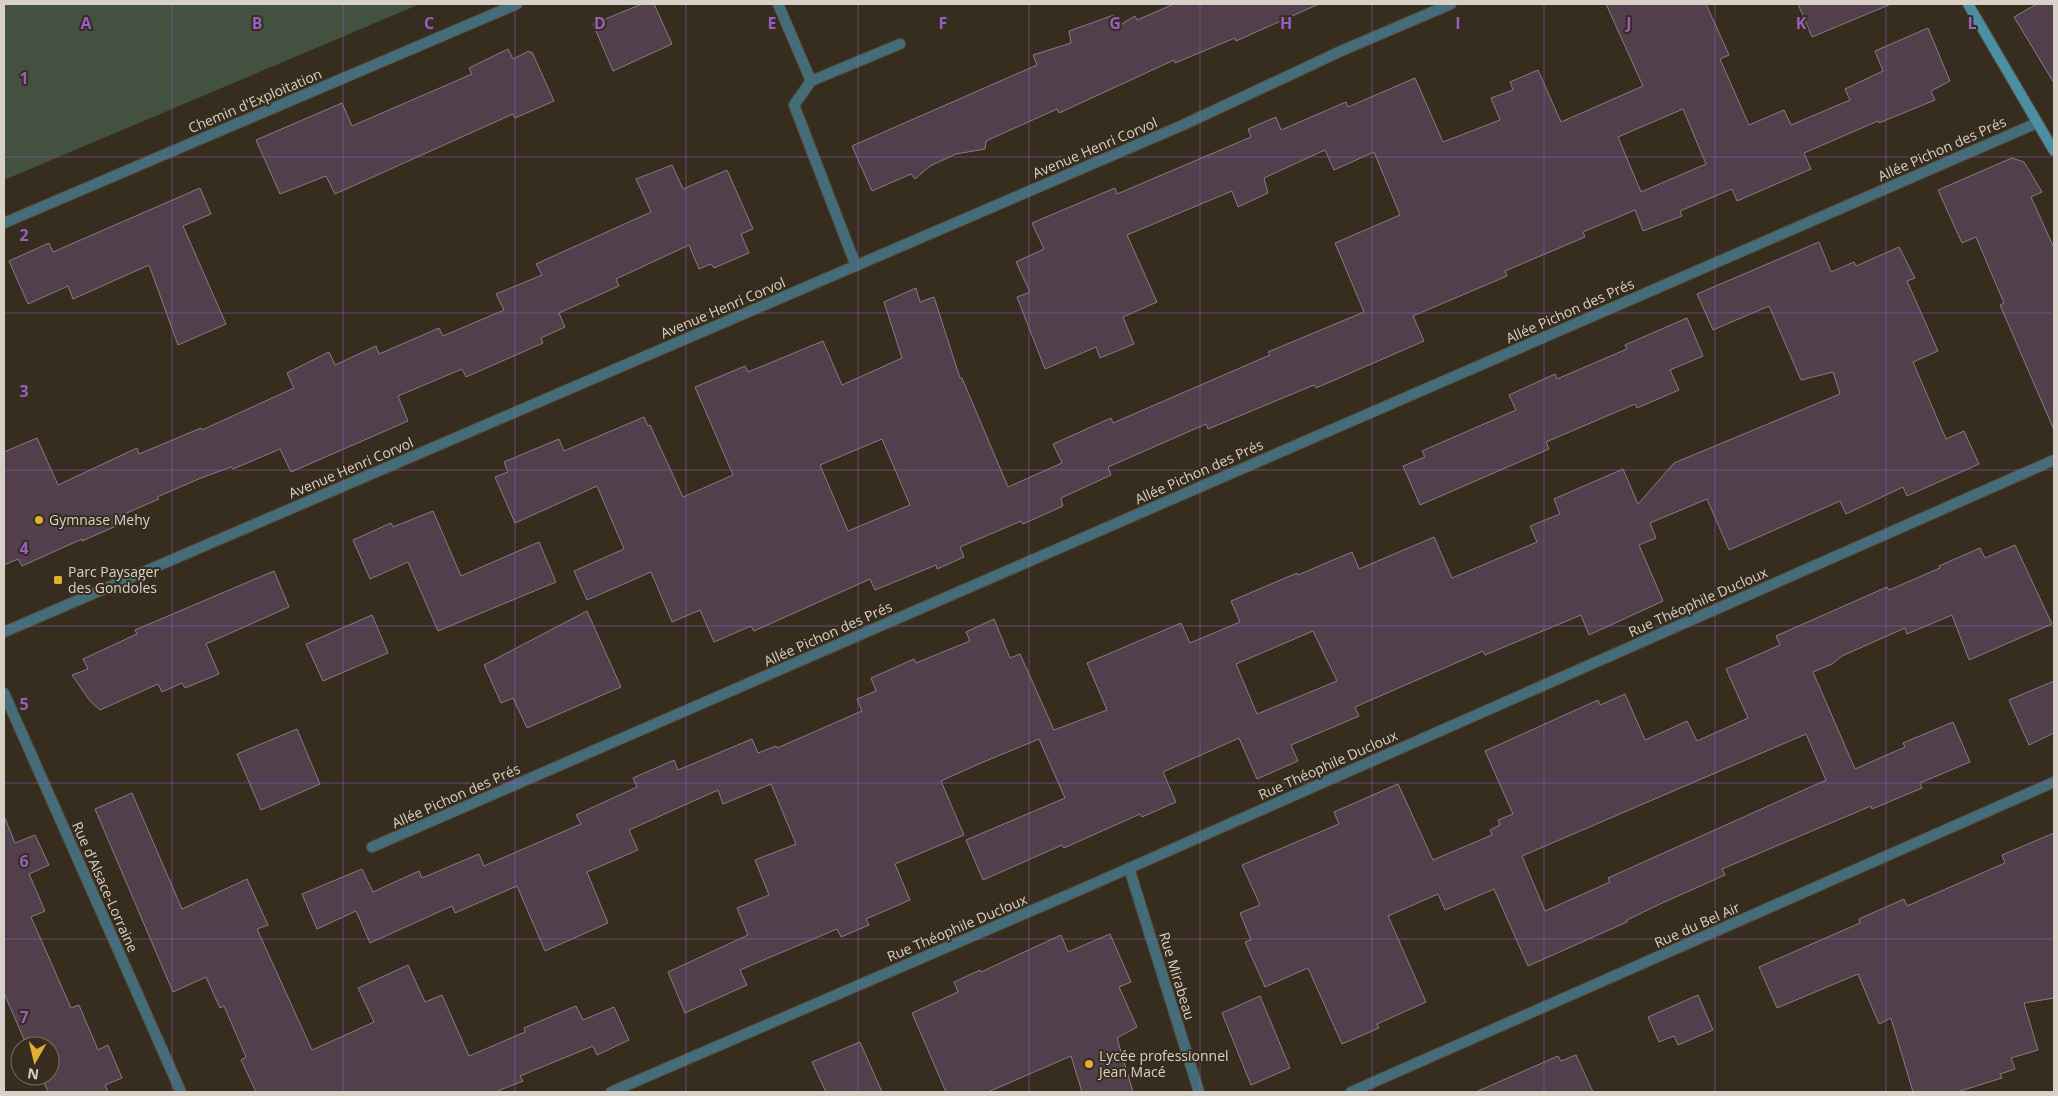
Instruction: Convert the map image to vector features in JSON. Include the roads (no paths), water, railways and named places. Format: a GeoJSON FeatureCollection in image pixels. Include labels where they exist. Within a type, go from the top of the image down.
{"type":"FeatureCollection","features":[{"type":"Feature","properties":{"kind":"main road"},"geometry":{"type":"LineString","coordinates":[[1968,4],[2054,151]]}},
{"type":"Feature","properties":{"kind":"street","name":"Chemin d'Exploitation"},"geometry":{"type":"LineString","coordinates":[[4,223],[517,4]]}},
{"type":"Feature","properties":{"kind":"street"},"geometry":{"type":"LineString","coordinates":[[778,4],[811,81]]}},
{"type":"Feature","properties":{"kind":"street","name":"Avenue Henri Corvol"},"geometry":{"type":"LineString","coordinates":[[4,632],[1183,125],[1342,51],[1451,4]]}},
{"type":"Feature","properties":{"kind":"street"},"geometry":{"type":"LineString","coordinates":[[856,266],[794,105],[811,81],[900,44]]}},
{"type":"Feature","properties":{"kind":"street","name":"Allée Pichon des Prés"},"geometry":{"type":"LineString","coordinates":[[372,847],[2037,123]]}},
{"type":"Feature","properties":{"kind":"street","name":"Rue Théophile Ducloux"},"geometry":{"type":"LineString","coordinates":[[611,1092],[1129,868],[2054,460]]}},
{"type":"Feature","properties":{"kind":"street","name":"Rue d'Alsace-Lorraine"},"geometry":{"type":"LineString","coordinates":[[4,693],[182,1092]]}},
{"type":"Feature","properties":{"kind":"street","name":"Rue du Bel Air"},"geometry":{"type":"LineString","coordinates":[[1351,1092],[2054,782]]}},
{"type":"Feature","properties":{"kind":"street","name":"Rue Mirabeau"},"geometry":{"type":"LineString","coordinates":[[1129,868],[1199,1092]]}},
{"type":"Feature","properties":{"kind":"place","name":"Gymnase Mehy"},"geometry":{"type":"Point","coordinates":[39,520]}},
{"type":"Feature","properties":{"kind":"place","name":"Parc Paysager des Gondoles"},"geometry":{"type":"Point","coordinates":[58,580]}},
{"type":"Feature","properties":{"kind":"place","name":"Lycée professionnel Jean Macé"},"geometry":{"type":"Point","coordinates":[1089,1064]}}]}
